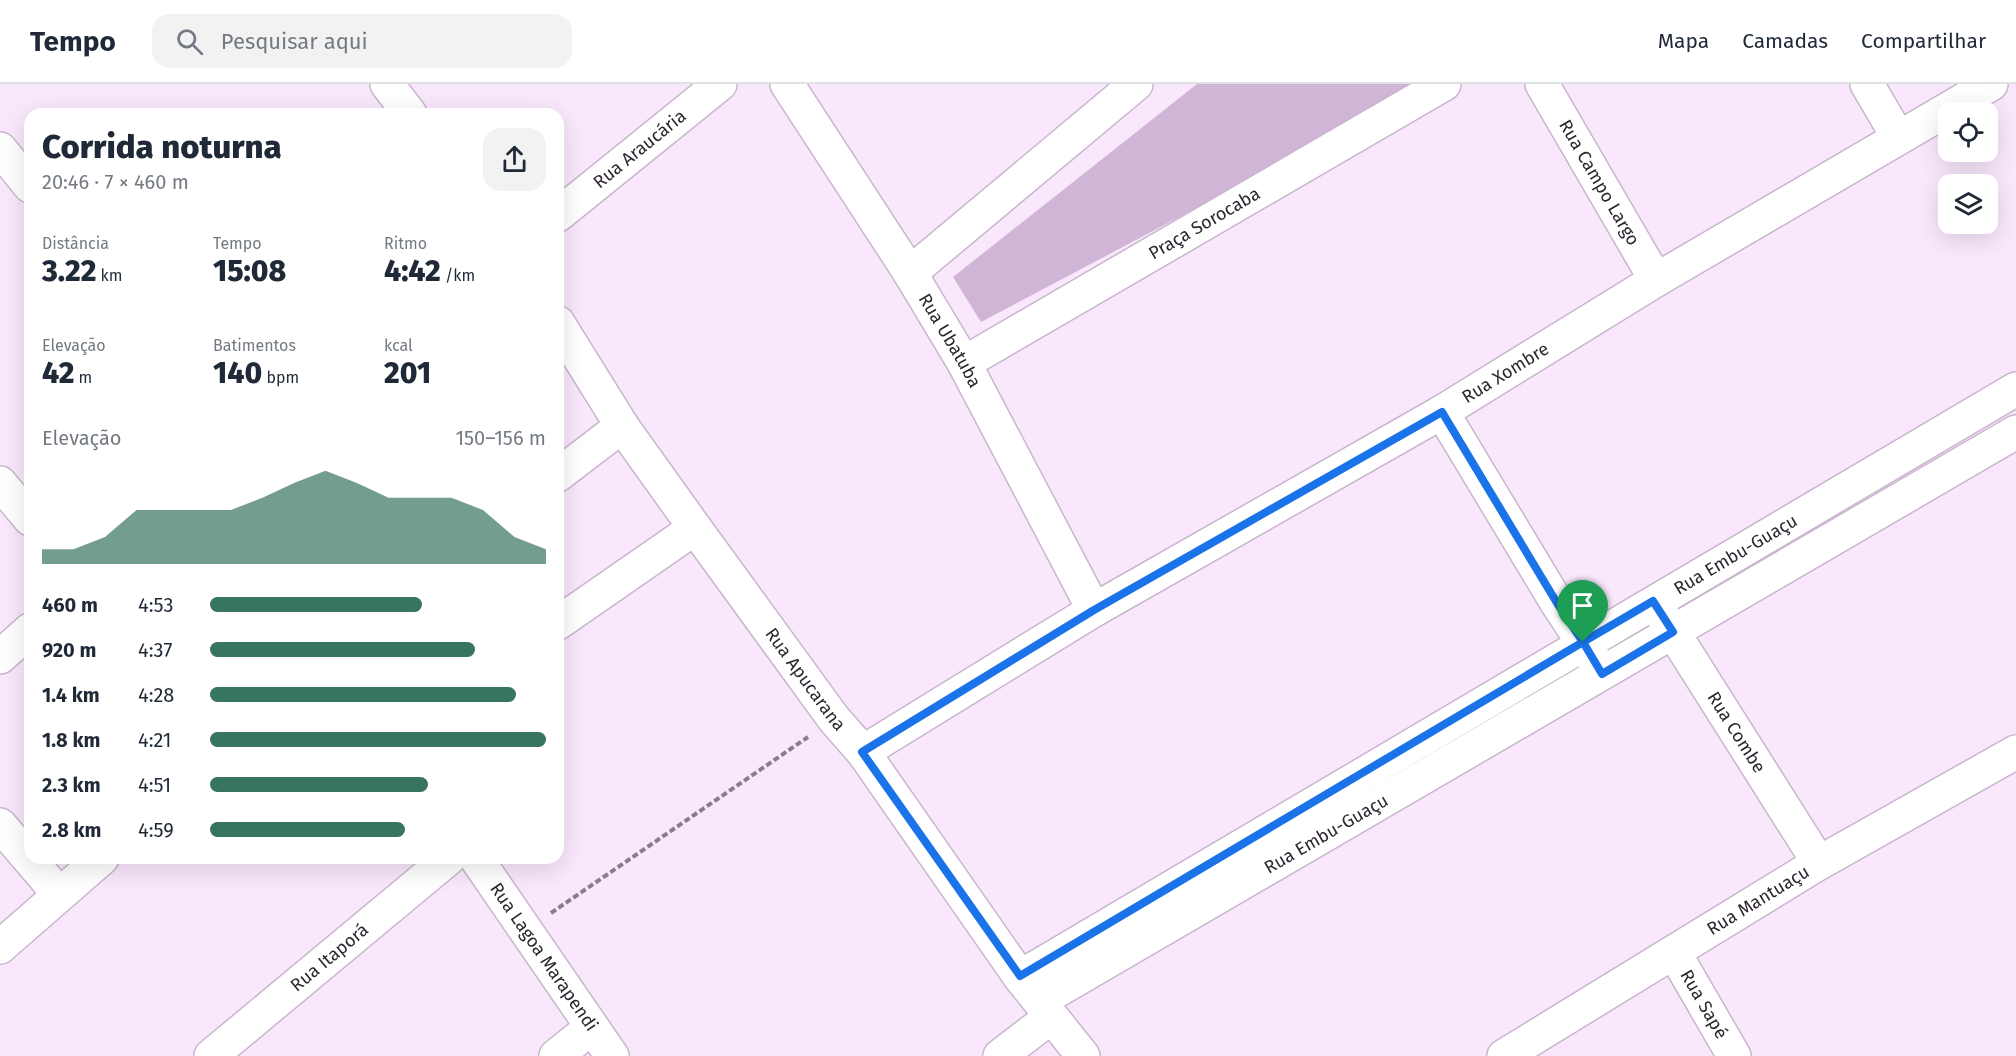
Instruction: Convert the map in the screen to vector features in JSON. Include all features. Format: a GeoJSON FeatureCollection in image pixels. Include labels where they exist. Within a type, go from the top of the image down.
{"type":"FeatureCollection","features":[{"type":"Feature","properties":{"kind":"street"},"geometry":{"type":"LineString","coordinates":[[387,84],[405,108]]}},
{"type":"Feature","properties":{"kind":"street","name":"Rua Araucária"},"geometry":{"type":"LineString","coordinates":[[564,210],[720,84]]}},
{"type":"Feature","properties":{"kind":"street","name":"Rua Ubatuba"},"geometry":{"type":"LineString","coordinates":[[787,84],[910,273],[964,363],[1094,610]]}},
{"type":"Feature","properties":{"kind":"street"},"geometry":{"type":"LineString","coordinates":[[910,273],[1136,84]]}},
{"type":"Feature","properties":{"kind":"street","name":"Praça Sorocaba"},"geometry":{"type":"LineString","coordinates":[[964,363],[1444,84]]}},
{"type":"Feature","properties":{"kind":"street","name":"Rua Campo Largo"},"geometry":{"type":"LineString","coordinates":[[1542,84],[1656,280]]}},
{"type":"Feature","properties":{"kind":"street"},"geometry":{"type":"LineString","coordinates":[[1867,84],[1898,136]]}},
{"type":"Feature","properties":{"kind":"street","name":"Rua Xombre"},"geometry":{"type":"LineString","coordinates":[[862,752],[1094,610],[1442,412],[1656,280],[1898,136],[1991,84]]}},
{"type":"Feature","properties":{"kind":"street"},"geometry":{"type":"LineString","coordinates":[[0,149],[24,179]]}},
{"type":"Feature","properties":{"kind":"street","name":"Rua Apucarana"},"geometry":{"type":"LineString","coordinates":[[564,333],[622,426],[694,528],[834,719],[862,752],[1037,998],[1083,1056]]}},
{"type":"Feature","properties":{"kind":"street","name":"Rua Embu-Guaçu"},"geometry":{"type":"LineString","coordinates":[[1037,998],[1583,642],[2016,388]]}},
{"type":"Feature","properties":{"kind":"street"},"geometry":{"type":"LineString","coordinates":[[1442,412],[1602,674]]}},
{"type":"Feature","properties":{"kind":"street"},"geometry":{"type":"LineString","coordinates":[[564,470],[622,426]]}},
{"type":"Feature","properties":{"kind":"street","name":"Rua Embu-Guaçu"},"geometry":{"type":"LineString","coordinates":[[1037,998],[1602,674],[2016,432]]}},
{"type":"Feature","properties":{"kind":"street"},"geometry":{"type":"LineString","coordinates":[[0,483],[24,512]]}},
{"type":"Feature","properties":{"kind":"street"},"geometry":{"type":"LineString","coordinates":[[564,619],[694,528]]}},
{"type":"Feature","properties":{"kind":"street","name":"Rua Combe"},"geometry":{"type":"LineString","coordinates":[[1653,601],[1819,863]]}},
{"type":"Feature","properties":{"kind":"street"},"geometry":{"type":"LineString","coordinates":[[0,657],[24,635]]}},
{"type":"Feature","properties":{"kind":"street","name":"Rua Mantuaçu"},"geometry":{"type":"LineString","coordinates":[[1504,1056],[1675,954],[1819,863],[2016,752]]}},
{"type":"Feature","properties":{"kind":"street"},"geometry":{"type":"LineString","coordinates":[[0,825],[24,853]]}},
{"type":"Feature","properties":{"kind":"street"},"geometry":{"type":"LineString","coordinates":[[33,864],[59,894]]}},
{"type":"Feature","properties":{"kind":"street"},"geometry":{"type":"LineString","coordinates":[[0,947],[95,864]]}},
{"type":"Feature","properties":{"kind":"street","name":"Rua Itaporá"},"geometry":{"type":"LineString","coordinates":[[211,1056],[442,864]]}},
{"type":"Feature","properties":{"kind":"street","name":"Rua Lagoa Marapendi"},"geometry":{"type":"LineString","coordinates":[[480,864],[612,1056]]}},
{"type":"Feature","properties":{"kind":"street","name":"Rua Sapé"},"geometry":{"type":"LineString","coordinates":[[1675,954],[1734,1056]]}},
{"type":"Feature","properties":{"kind":"street"},"geometry":{"type":"LineString","coordinates":[[1000,1056],[1037,998]]}},
{"type":"Feature","properties":{"kind":"street"},"geometry":{"type":"LineString","coordinates":[[556,1056],[591,1028]]}},
{"type":"Feature","properties":{"kind":"path"},"geometry":{"type":"LineString","coordinates":[[526,930],[834,719]]}},
{"type":"Feature","properties":{"kind":"shaded area"},"geometry":{"type":"Polygon","coordinates":[[[1197,84],[1431,84],[981,322],[953,277],[1197,84]]]}},
{"type":"Feature","properties":{"kind":"route"},"geometry":{"type":"LineString","coordinates":[[1583,642],[1020,976],[862,752],[1094,610],[1442,412],[1583,642],[1653,601],[1673,632],[1602,674],[1583,642]]}}]}
